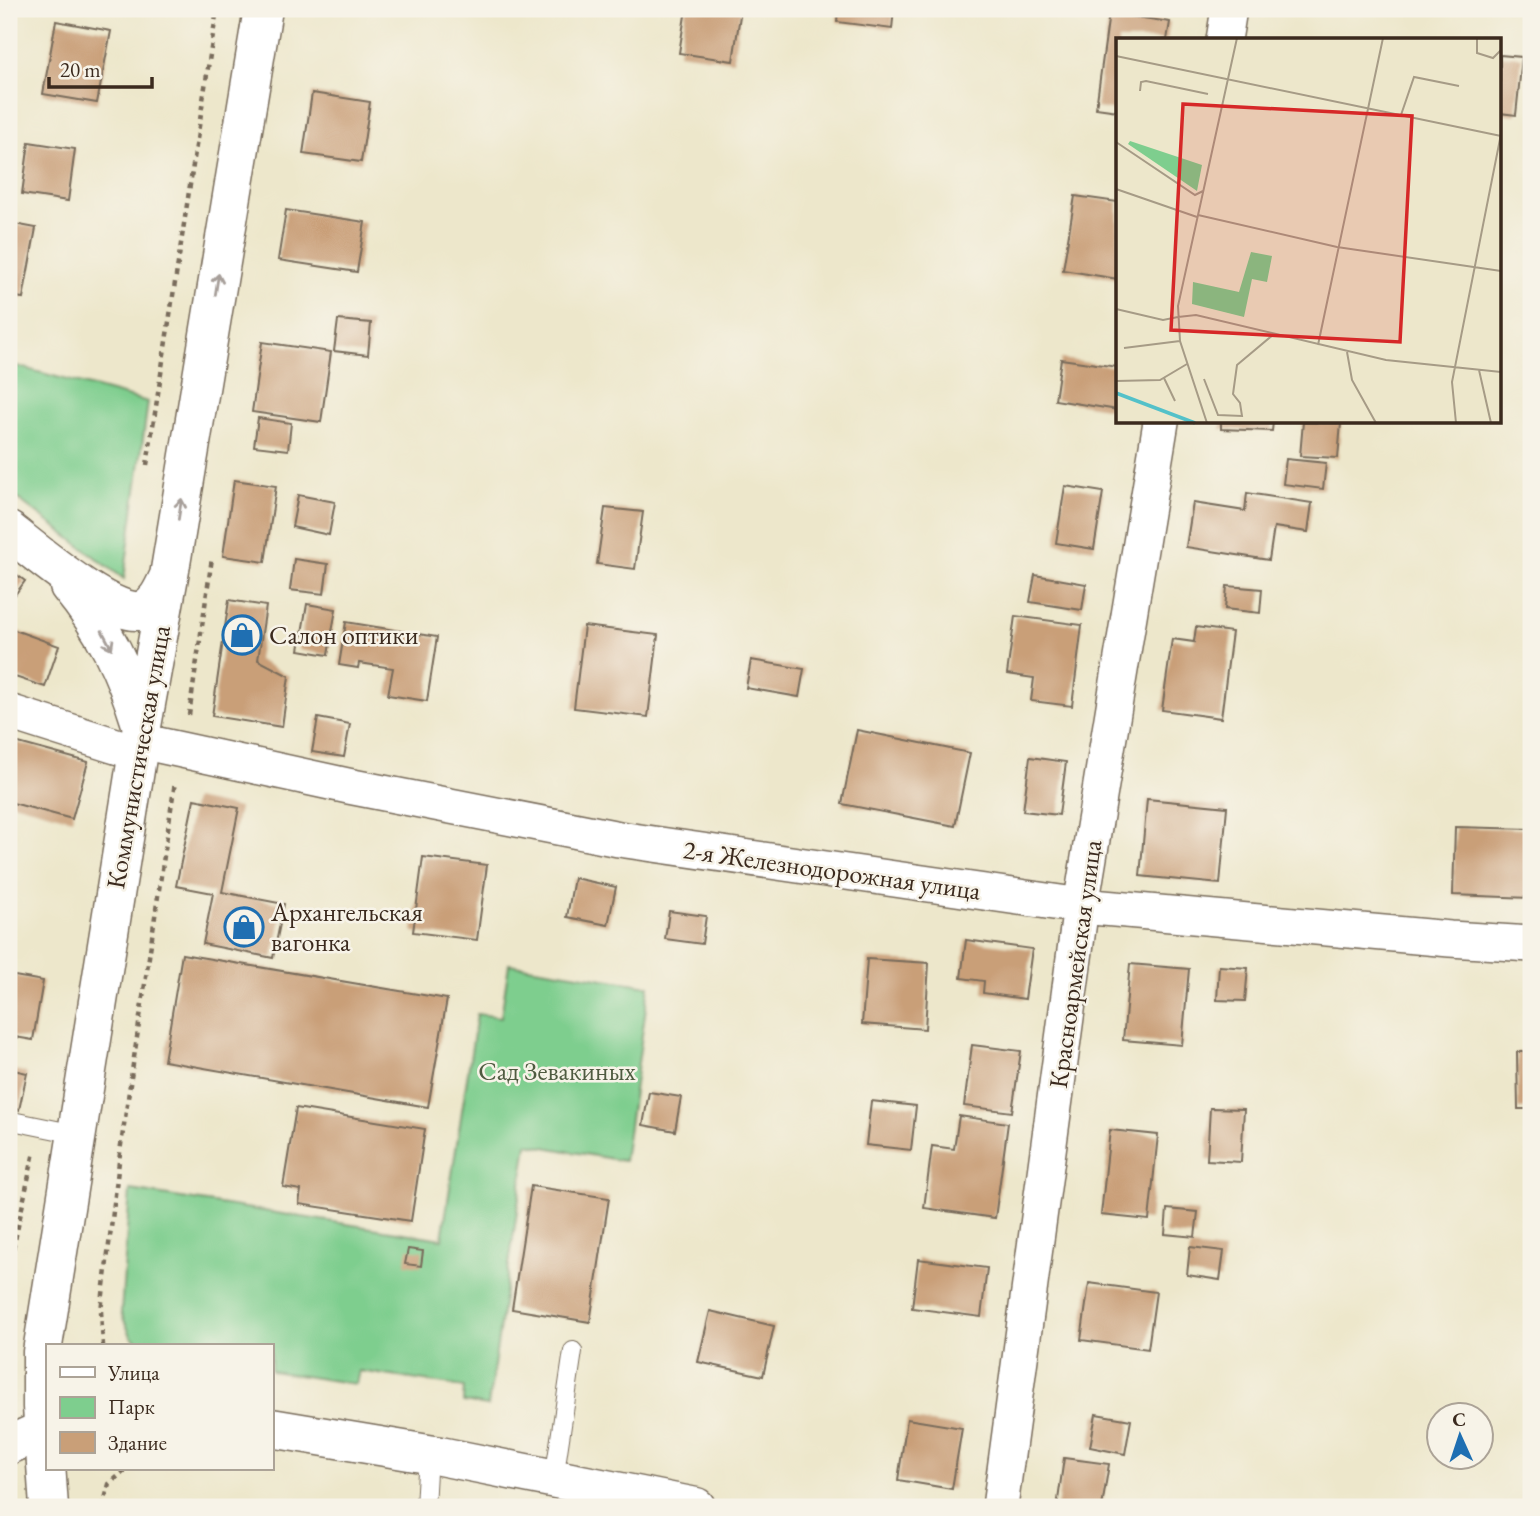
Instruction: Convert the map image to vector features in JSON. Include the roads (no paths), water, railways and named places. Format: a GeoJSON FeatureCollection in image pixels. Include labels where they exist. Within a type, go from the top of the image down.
{"type":"FeatureCollection","features":[{"type":"Feature","properties":{"kind":"main road","name":"Коммунистическая улица"},"geometry":{"type":"LineString","coordinates":[[46,1429],[42,1352],[140,740],[263,9]]}},
{"type":"Feature","properties":{"kind":"main road"},"geometry":{"type":"LineString","coordinates":[[9,531],[103,600],[134,612],[142,611],[156,601],[169,576]]}},
{"type":"Feature","properties":{"kind":"main road"},"geometry":{"type":"LineString","coordinates":[[52,565],[93,616],[109,642],[130,688],[140,740]]}},
{"type":"Feature","properties":{"kind":"main road"},"geometry":{"type":"LineString","coordinates":[[273,1428],[428,1454],[693,1507]]}},
{"type":"Feature","properties":{"kind":"main road"},"geometry":{"type":"LineString","coordinates":[[9,1445],[46,1429]]}},
{"type":"Feature","properties":{"kind":"main road","name":"Коммунистическая улица"},"geometry":{"type":"LineString","coordinates":[[48,1470],[49,1507]]}},
{"type":"Feature","properties":{"kind":"street"},"geometry":{"type":"LineString","coordinates":[[1224,38],[1230,9]]}},
{"type":"Feature","properties":{"kind":"street","name":"Красноармейская улица"},"geometry":{"type":"LineString","coordinates":[[1000,1507],[1081,906],[1161,424]]}},
{"type":"Feature","properties":{"kind":"street","name":"2-я Железнодорожная улица"},"geometry":{"type":"LineString","coordinates":[[9,712],[348,786],[619,839],[1081,906],[1531,944]]}},
{"type":"Feature","properties":{"kind":"lane"},"geometry":{"type":"LineString","coordinates":[[17,1122],[76,1134]]}},
{"type":"Feature","properties":{"kind":"lane"},"geometry":{"type":"LineString","coordinates":[[554,1479],[573,1351]]}},
{"type":"Feature","properties":{"kind":"lane"},"geometry":{"type":"LineString","coordinates":[[425,1507],[428,1454]]}},
{"type":"Feature","properties":{"kind":"place","name":"Салон оптики"},"geometry":{"type":"Point","coordinates":[242,635]}},
{"type":"Feature","properties":{"kind":"place","name":"Архангельская вагонка"},"geometry":{"type":"Point","coordinates":[244,927]}},
{"type":"Feature","properties":{"kind":"park label","name":"Сад Зевакиных"},"geometry":{"type":"Point","coordinates":[557,1071]}}]}
